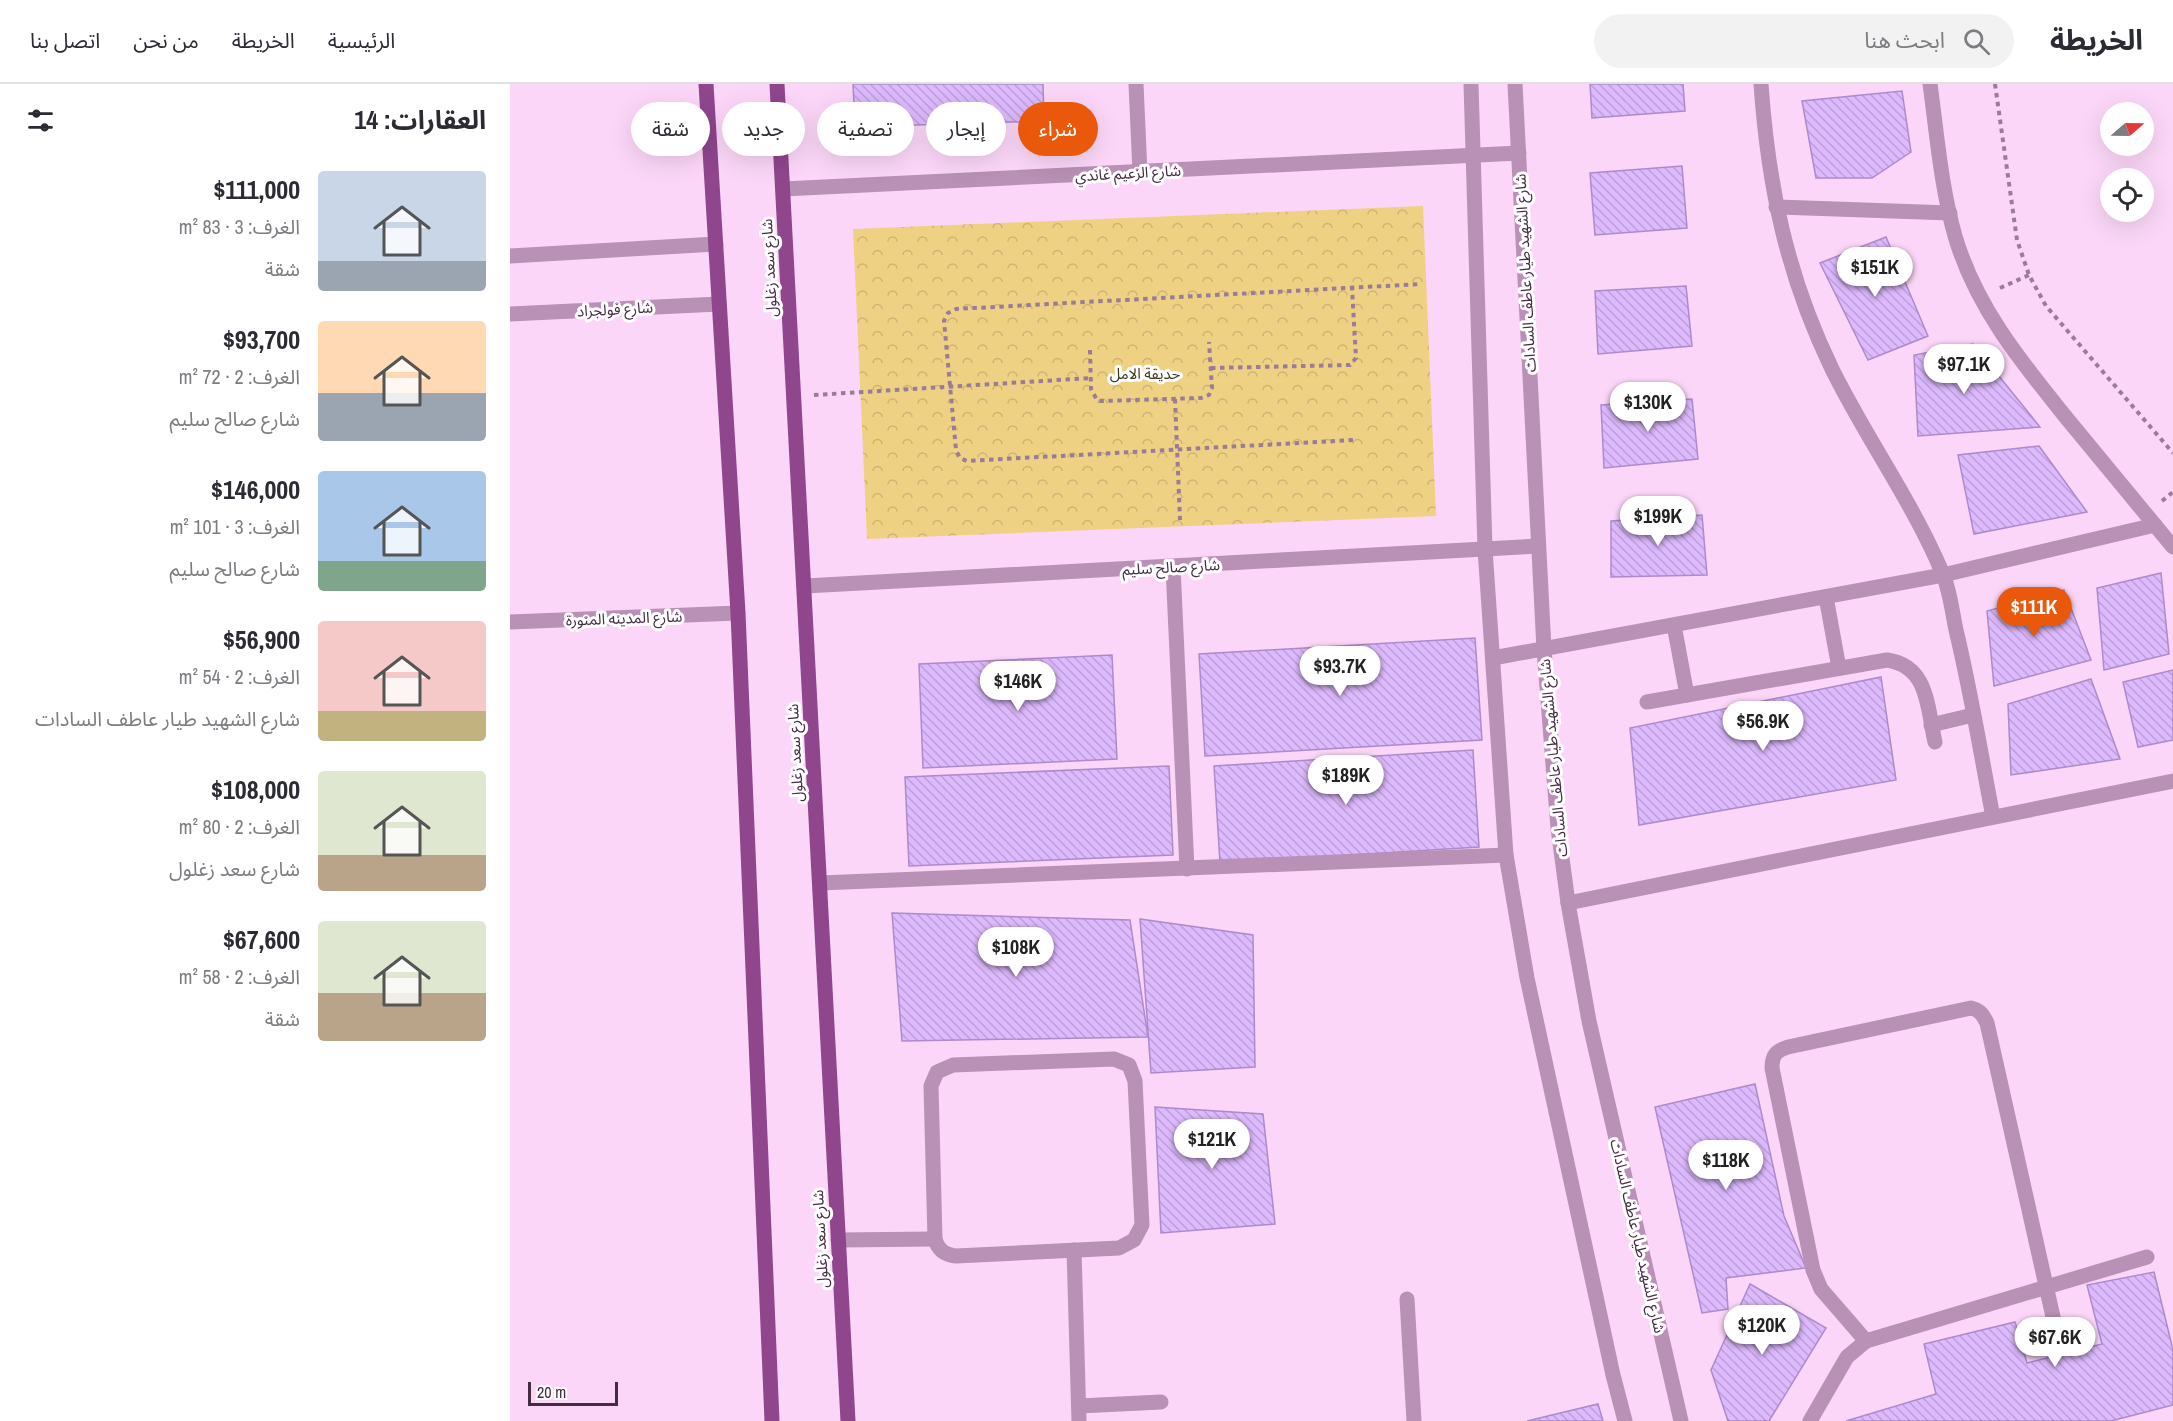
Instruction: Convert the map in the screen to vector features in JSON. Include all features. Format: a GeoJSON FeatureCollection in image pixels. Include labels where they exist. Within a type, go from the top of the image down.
{"type":"FeatureCollection","features":[{"type":"Feature","properties":{"kind":"main road"},"geometry":{"type":"LineString","coordinates":[[706,84],[738,614],[772,1421]]}},
{"type":"Feature","properties":{"kind":"main road","name":"شارع سعد زغلول"},"geometry":{"type":"LineString","coordinates":[[777,84],[848,1421]]}},
{"type":"Feature","properties":{"kind":"street"},"geometry":{"type":"LineString","coordinates":[[1136,84],[1140,173]]}},
{"type":"Feature","properties":{"kind":"street"},"geometry":{"type":"LineString","coordinates":[[1471,84],[1485,549],[1506,855],[1527,978],[1625,1421]]}},
{"type":"Feature","properties":{"kind":"street","name":"شارع الشهيد طيار عاطف السادات"},"geometry":{"type":"LineString","coordinates":[[1515,84],[1538,546],[1558,828],[1568,903],[1589,1021],[1681,1421]]}},
{"type":"Feature","properties":{"kind":"street"},"geometry":{"type":"LineString","coordinates":[[1761,84],[1765,133],[1776,207],[1797,286],[1832,369],[1912,509],[1943,575],[1960,648],[1993,817]]}},
{"type":"Feature","properties":{"kind":"street"},"geometry":{"type":"LineString","coordinates":[[1930,84],[1943,180],[1950,213],[1956,238],[1980,297],[1997,328],[2026,368],[2173,547]]}},
{"type":"Feature","properties":{"kind":"street","name":"شارع الزعيم غاندي"},"geometry":{"type":"LineString","coordinates":[[783,189],[1519,153]]}},
{"type":"Feature","properties":{"kind":"street"},"geometry":{"type":"LineString","coordinates":[[1776,207],[1950,213]]}},
{"type":"Feature","properties":{"kind":"street"},"geometry":{"type":"LineString","coordinates":[[510,256],[716,244]]}},
{"type":"Feature","properties":{"kind":"street","name":"شارع فولجراد"},"geometry":{"type":"LineString","coordinates":[[510,314],[720,304]]}},
{"type":"Feature","properties":{"kind":"street"},"geometry":{"type":"LineString","coordinates":[[1493,658],[1943,575],[2155,525]]}},
{"type":"Feature","properties":{"kind":"street","name":"شارع صالح سليم"},"geometry":{"type":"LineString","coordinates":[[805,586],[1538,546]]}},
{"type":"Feature","properties":{"kind":"street"},"geometry":{"type":"LineString","coordinates":[[1173,567],[1187,869]]}},
{"type":"Feature","properties":{"kind":"street"},"geometry":{"type":"LineString","coordinates":[[1826,597],[1839,668]]}},
{"type":"Feature","properties":{"kind":"street","name":"شارع المدينه المنورة"},"geometry":{"type":"LineString","coordinates":[[510,622],[738,614]]}},
{"type":"Feature","properties":{"kind":"street"},"geometry":{"type":"LineString","coordinates":[[1674,625],[1687,695]]}},
{"type":"Feature","properties":{"kind":"street"},"geometry":{"type":"LineString","coordinates":[[1647,702],[1887,660],[1898,662],[1918,676],[1923,687],[1935,742]]}},
{"type":"Feature","properties":{"kind":"street"},"geometry":{"type":"LineString","coordinates":[[1931,725],[1973,715]]}},
{"type":"Feature","properties":{"kind":"street"},"geometry":{"type":"LineString","coordinates":[[1568,903],[2173,781]]}},
{"type":"Feature","properties":{"kind":"street"},"geometry":{"type":"LineString","coordinates":[[820,883],[1506,855]]}},
{"type":"Feature","properties":{"kind":"street"},"geometry":{"type":"LineString","coordinates":[[1866,1341],[1821,1289],[1813,1270],[1772,1068],[1775,1053],[1788,1047],[1964,1008],[1978,1009],[1984,1015],[1987,1023],[2060,1348]]}},
{"type":"Feature","properties":{"kind":"street"},"geometry":{"type":"LineString","coordinates":[[1114,1059],[1129,1065],[1135,1081],[1142,1225],[1140,1233],[1127,1245],[1119,1248],[1074,1250],[949,1256],[937,1246],[931,1086],[937,1071],[953,1065],[1114,1059]]}},
{"type":"Feature","properties":{"kind":"street"},"geometry":{"type":"LineString","coordinates":[[838,1240],[935,1239]]}},
{"type":"Feature","properties":{"kind":"street"},"geometry":{"type":"LineString","coordinates":[[1074,1250],[1079,1413],[1161,1402]]}},
{"type":"Feature","properties":{"kind":"street"},"geometry":{"type":"LineString","coordinates":[[1810,1421],[1847,1357],[1866,1341],[2147,1257]]}},
{"type":"Feature","properties":{"kind":"street"},"geometry":{"type":"LineString","coordinates":[[1407,1299],[1414,1421]]}},
{"type":"Feature","properties":{"kind":"path"},"geometry":{"type":"LineString","coordinates":[[1995,84],[2017,240],[2029,275],[2046,306],[2173,453]]}},
{"type":"Feature","properties":{"kind":"path"},"geometry":{"type":"LineString","coordinates":[[1980,297],[2029,275]]}},
{"type":"Feature","properties":{"kind":"path"},"geometry":{"type":"LineString","coordinates":[[1353,440],[967,461],[960,458],[956,450],[944,321],[948,313],[956,309],[1421,284]]}},
{"type":"Feature","properties":{"kind":"path"},"geometry":{"type":"LineString","coordinates":[[1211,368],[1350,365],[1356,358],[1352,288]]}},
{"type":"Feature","properties":{"kind":"path"},"geometry":{"type":"LineString","coordinates":[[1090,350],[1092,393],[1101,402],[1201,398],[1209,395],[1212,388],[1209,342]]}},
{"type":"Feature","properties":{"kind":"path"},"geometry":{"type":"LineString","coordinates":[[795,396],[1091,378]]}},
{"type":"Feature","properties":{"kind":"path"},"geometry":{"type":"LineString","coordinates":[[1175,399],[1180,520]]}},
{"type":"Feature","properties":{"kind":"green space","name":"حديقة الامل"},"geometry":{"type":"Polygon","coordinates":[[[1423,206],[1436,516],[867,539],[853,229],[1423,206]]]}},
{"type":"Feature","properties":{"kind":"building"},"geometry":{"type":"Polygon","coordinates":[[[853,84],[1043,84],[1043,102],[1018,102],[1018,122],[1006,122],[1006,102],[926,102],[926,125],[914,125],[914,102],[854,102],[853,84]]]}},
{"type":"Feature","properties":{"kind":"building"},"geometry":{"type":"Polygon","coordinates":[[[1590,84],[1683,84],[1685,111],[1592,118],[1590,84]]]}},
{"type":"Feature","properties":{"kind":"building"},"geometry":{"type":"Polygon","coordinates":[[[1902,91],[1911,152],[1872,178],[1816,178],[1802,101],[1902,91]]]}},
{"type":"Feature","properties":{"kind":"building"},"geometry":{"type":"Polygon","coordinates":[[[1682,166],[1687,228],[1595,235],[1590,173],[1682,166]]]}},
{"type":"Feature","properties":{"kind":"building"},"geometry":{"type":"Polygon","coordinates":[[[1886,237],[1928,336],[1868,360],[1820,263],[1886,237]]]}},
{"type":"Feature","properties":{"kind":"building"},"geometry":{"type":"Polygon","coordinates":[[[1686,286],[1692,346],[1598,354],[1595,291],[1686,286]]]}},
{"type":"Feature","properties":{"kind":"building"},"geometry":{"type":"Polygon","coordinates":[[[1973,344],[2040,427],[1918,436],[1914,355],[1973,344]]]}},
{"type":"Feature","properties":{"kind":"building"},"geometry":{"type":"Polygon","coordinates":[[[1692,399],[1698,459],[1604,468],[1601,405],[1692,399]]]}},
{"type":"Feature","properties":{"kind":"building"},"geometry":{"type":"Polygon","coordinates":[[[2039,446],[2087,512],[1974,534],[1958,455],[2039,446]]]}},
{"type":"Feature","properties":{"kind":"building"},"geometry":{"type":"Polygon","coordinates":[[[1702,515],[1707,575],[1611,577],[1611,521],[1702,515]]]}},
{"type":"Feature","properties":{"kind":"building"},"geometry":{"type":"Polygon","coordinates":[[[2161,573],[2169,654],[2104,670],[2097,588],[2161,573]]]}},
{"type":"Feature","properties":{"kind":"building"},"geometry":{"type":"Polygon","coordinates":[[[2064,590],[2091,660],[1994,686],[1987,611],[2064,590]]]}},
{"type":"Feature","properties":{"kind":"building"},"geometry":{"type":"Polygon","coordinates":[[[1475,638],[1482,740],[1205,756],[1199,654],[1475,638]]]}},
{"type":"Feature","properties":{"kind":"building"},"geometry":{"type":"Polygon","coordinates":[[[1112,655],[1117,759],[923,768],[919,664],[1112,655]]]}},
{"type":"Feature","properties":{"kind":"building"},"geometry":{"type":"Polygon","coordinates":[[[2173,670],[2173,740],[2138,747],[2123,682],[2173,670]]]}},
{"type":"Feature","properties":{"kind":"building"},"geometry":{"type":"Polygon","coordinates":[[[1881,677],[1896,780],[1639,825],[1630,728],[1881,677]]]}},
{"type":"Feature","properties":{"kind":"building"},"geometry":{"type":"Polygon","coordinates":[[[2091,679],[2120,759],[2011,775],[2008,704],[2091,679]]]}},
{"type":"Feature","properties":{"kind":"building"},"geometry":{"type":"Polygon","coordinates":[[[1473,750],[1479,847],[1220,863],[1214,766],[1473,750]]]}},
{"type":"Feature","properties":{"kind":"building"},"geometry":{"type":"Polygon","coordinates":[[[1169,766],[1173,855],[909,866],[905,777],[1169,766]]]}},
{"type":"Feature","properties":{"kind":"building"},"geometry":{"type":"Polygon","coordinates":[[[892,913],[1130,920],[1148,1037],[902,1041],[892,913]]]}},
{"type":"Feature","properties":{"kind":"building"},"geometry":{"type":"Polygon","coordinates":[[[1140,919],[1253,935],[1255,1067],[1151,1073],[1140,919]]]}},
{"type":"Feature","properties":{"kind":"building"},"geometry":{"type":"Polygon","coordinates":[[[1755,1084],[1784,1216],[1806,1268],[1726,1278],[1728,1309],[1702,1313],[1655,1107],[1755,1084]]]}},
{"type":"Feature","properties":{"kind":"building"},"geometry":{"type":"Polygon","coordinates":[[[1155,1107],[1263,1114],[1275,1224],[1161,1233],[1155,1107]]]}},
{"type":"Feature","properties":{"kind":"building"},"geometry":{"type":"Polygon","coordinates":[[[2154,1272],[2173,1350],[2173,1405],[2111,1421],[1846,1421],[1936,1394],[1924,1344],[2015,1322],[2027,1363],[2102,1344],[2087,1285],[2154,1272]]]}},
{"type":"Feature","properties":{"kind":"building"},"geometry":{"type":"Polygon","coordinates":[[[1750,1284],[1826,1328],[1769,1421],[1728,1421],[1711,1370],[1750,1284]]]}},
{"type":"Feature","properties":{"kind":"building"},"geometry":{"type":"Polygon","coordinates":[[[1598,1404],[1603,1421],[1527,1421],[1598,1404]]]}}]}
